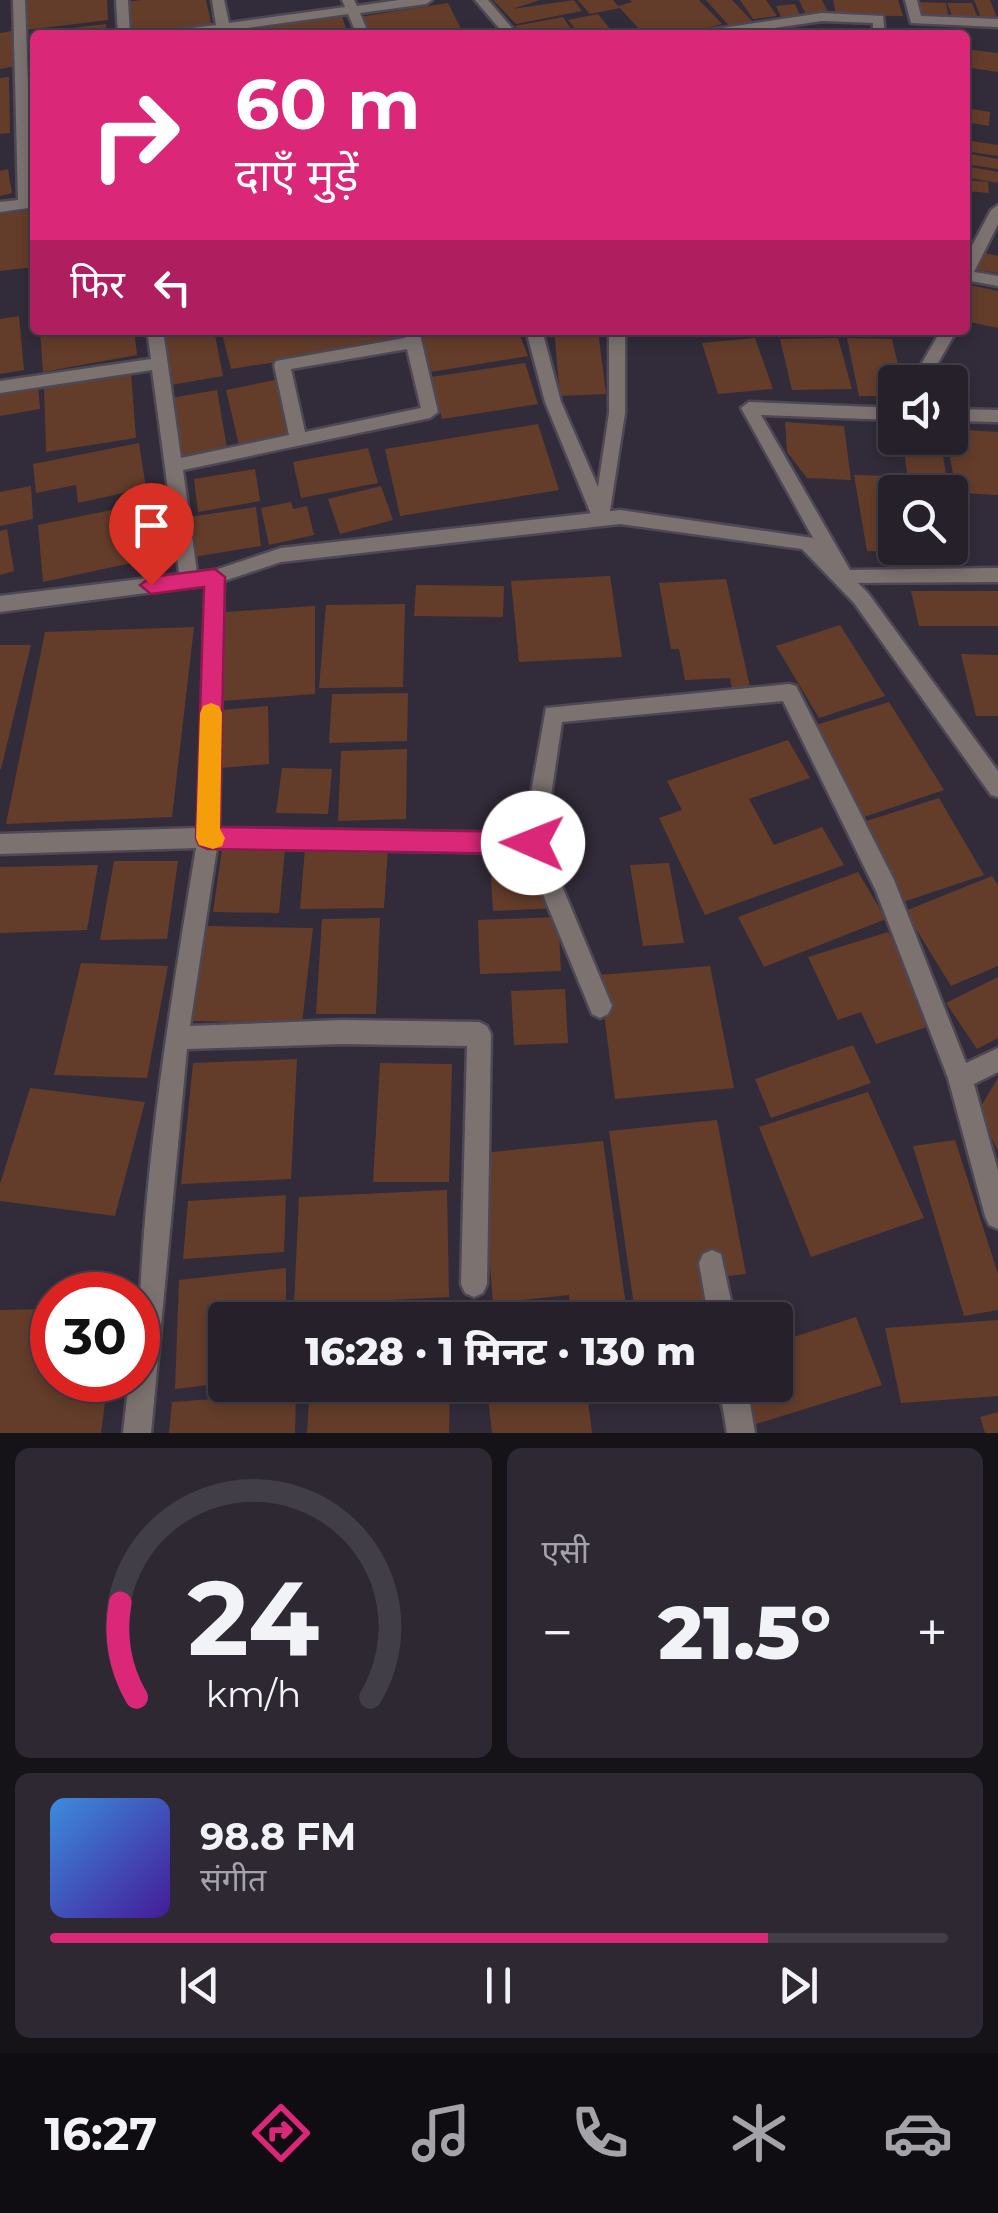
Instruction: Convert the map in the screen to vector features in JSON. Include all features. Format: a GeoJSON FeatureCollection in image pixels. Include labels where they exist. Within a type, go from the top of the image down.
{"type":"FeatureCollection","features":[{"type":"Feature","properties":{"kind":"street"},"geometry":{"type":"LineString","coordinates":[[0,207],[30,202],[16,138],[19,0]]}},
{"type":"Feature","properties":{"kind":"street"},"geometry":{"type":"LineString","coordinates":[[122,0],[124,30]]}},
{"type":"Feature","properties":{"kind":"street"},"geometry":{"type":"LineString","coordinates":[[218,0],[222,27]]}},
{"type":"Feature","properties":{"kind":"street"},"geometry":{"type":"LineString","coordinates":[[202,30],[350,6],[426,0]]}},
{"type":"Feature","properties":{"kind":"street"},"geometry":{"type":"LineString","coordinates":[[481,0],[507,30]]}},
{"type":"Feature","properties":{"kind":"street"},"geometry":{"type":"LineString","coordinates":[[910,0],[915,20],[998,24]]}},
{"type":"Feature","properties":{"kind":"street"},"geometry":{"type":"LineString","coordinates":[[350,6],[361,30]]}},
{"type":"Feature","properties":{"kind":"street"},"geometry":{"type":"LineString","coordinates":[[735,30],[822,17],[879,19],[878,30]]}},
{"type":"Feature","properties":{"kind":"street"},"geometry":{"type":"LineString","coordinates":[[970,264],[998,210]]}},
{"type":"Feature","properties":{"kind":"street"},"geometry":{"type":"LineString","coordinates":[[970,275],[998,281]]}},
{"type":"Feature","properties":{"kind":"street"},"geometry":{"type":"LineString","coordinates":[[159,335],[159,363],[189,580]]}},
{"type":"Feature","properties":{"kind":"street"},"geometry":{"type":"LineString","coordinates":[[535,335],[553,402],[602,520]]}},
{"type":"Feature","properties":{"kind":"street"},"geometry":{"type":"LineString","coordinates":[[602,520],[617,413],[617,335]]}},
{"type":"Feature","properties":{"kind":"street"},"geometry":{"type":"LineString","coordinates":[[929,365],[946,335]]}},
{"type":"Feature","properties":{"kind":"street"},"geometry":{"type":"LineString","coordinates":[[173,466],[298,440],[430,412],[412,336],[282,365],[298,440]]}},
{"type":"Feature","properties":{"kind":"street"},"geometry":{"type":"LineString","coordinates":[[0,387],[159,363]]}},
{"type":"Feature","properties":{"kind":"street"},"geometry":{"type":"LineString","coordinates":[[878,413],[748,408],[845,578],[905,655],[998,788]]}},
{"type":"Feature","properties":{"kind":"street"},"geometry":{"type":"LineString","coordinates":[[968,415],[998,416]]}},
{"type":"Feature","properties":{"kind":"street"},"geometry":{"type":"LineString","coordinates":[[0,604],[215,577],[281,555],[620,517],[807,543],[845,578],[998,576]]}},
{"type":"Feature","properties":{"kind":"street"},"geometry":{"type":"LineString","coordinates":[[137,1433],[176,1038],[208,838],[215,577]]}},
{"type":"Feature","properties":{"kind":"street"},"geometry":{"type":"LineString","coordinates":[[600,1006],[533,843],[552,714],[789,692],[886,887],[960,1078],[998,1216]]}},
{"type":"Feature","properties":{"kind":"street"},"geometry":{"type":"LineString","coordinates":[[0,844],[208,838],[533,843]]}},
{"type":"Feature","properties":{"kind":"street"},"geometry":{"type":"LineString","coordinates":[[176,1038],[342,1032],[479,1034],[474,1284]]}},
{"type":"Feature","properties":{"kind":"street"},"geometry":{"type":"LineString","coordinates":[[960,1078],[998,1060]]}},
{"type":"Feature","properties":{"kind":"street"},"geometry":{"type":"LineString","coordinates":[[712,1264],[719,1302]]}},
{"type":"Feature","properties":{"kind":"street"},"geometry":{"type":"LineString","coordinates":[[736,1402],[741,1433]]}},
{"type":"Feature","properties":{"kind":"building"},"geometry":{"type":"Polygon","coordinates":[[[26,0],[107,0],[108,20],[26,30],[26,0]]]}},
{"type":"Feature","properties":{"kind":"building"},"geometry":{"type":"Polygon","coordinates":[[[206,0],[212,27],[130,30],[126,2],[206,0]]]}},
{"type":"Feature","properties":{"kind":"building"},"geometry":{"type":"Polygon","coordinates":[[[493,0],[540,0],[512,9],[574,0],[582,11],[516,24],[493,0]]]}},
{"type":"Feature","properties":{"kind":"building"},"geometry":{"type":"Polygon","coordinates":[[[578,0],[613,0],[620,8],[590,14],[578,0]]]}},
{"type":"Feature","properties":{"kind":"building"},"geometry":{"type":"Polygon","coordinates":[[[699,0],[722,24],[697,30],[640,30],[618,6],[699,0]]]}},
{"type":"Feature","properties":{"kind":"building"},"geometry":{"type":"Polygon","coordinates":[[[706,0],[732,0],[753,22],[730,27],[706,0]]]}},
{"type":"Feature","properties":{"kind":"building"},"geometry":{"type":"Polygon","coordinates":[[[740,0],[766,0],[777,16],[753,19],[740,0]]]}},
{"type":"Feature","properties":{"kind":"building"},"geometry":{"type":"Polygon","coordinates":[[[799,0],[822,0],[828,12],[805,13],[799,0]]]}},
{"type":"Feature","properties":{"kind":"building"},"geometry":{"type":"Polygon","coordinates":[[[833,0],[898,0],[903,16],[836,15],[833,0]]]}},
{"type":"Feature","properties":{"kind":"building"},"geometry":{"type":"Polygon","coordinates":[[[974,0],[990,0],[998,20],[982,20],[974,0]]]}},
{"type":"Feature","properties":{"kind":"building"},"geometry":{"type":"Polygon","coordinates":[[[915,2],[946,3],[949,19],[918,17],[915,2]]]}},
{"type":"Feature","properties":{"kind":"building"},"geometry":{"type":"Polygon","coordinates":[[[448,3],[462,30],[365,30],[359,17],[448,3]]]}},
{"type":"Feature","properties":{"kind":"building"},"geometry":{"type":"Polygon","coordinates":[[[947,3],[972,3],[978,18],[953,18],[947,3]]]}},
{"type":"Feature","properties":{"kind":"building"},"geometry":{"type":"Polygon","coordinates":[[[795,4],[801,18],[782,19],[776,6],[795,4]]]}},
{"type":"Feature","properties":{"kind":"building"},"geometry":{"type":"Polygon","coordinates":[[[598,14],[611,30],[576,30],[568,20],[598,14]]]}},
{"type":"Feature","properties":{"kind":"building"},"geometry":{"type":"Polygon","coordinates":[[[342,16],[346,30],[269,30],[268,26],[342,16]]]}},
{"type":"Feature","properties":{"kind":"building"},"geometry":{"type":"Polygon","coordinates":[[[563,17],[572,30],[518,30],[515,26],[563,17]]]}},
{"type":"Feature","properties":{"kind":"building"},"geometry":{"type":"Polygon","coordinates":[[[106,24],[107,30],[54,30],[106,24]]]}},
{"type":"Feature","properties":{"kind":"building"},"geometry":{"type":"Polygon","coordinates":[[[12,31],[17,66],[0,69],[0,33],[12,31]]]}},
{"type":"Feature","properties":{"kind":"building"},"geometry":{"type":"Polygon","coordinates":[[[970,50],[998,53],[998,72],[970,68],[970,50]]]}},
{"type":"Feature","properties":{"kind":"building"},"geometry":{"type":"Polygon","coordinates":[[[26,62],[30,62],[29,138],[26,62]]]}},
{"type":"Feature","properties":{"kind":"building"},"geometry":{"type":"Polygon","coordinates":[[[9,77],[10,133],[0,134],[0,78],[9,77]]]}},
{"type":"Feature","properties":{"kind":"building"},"geometry":{"type":"Polygon","coordinates":[[[970,109],[990,112],[989,126],[970,123],[970,109]]]}},
{"type":"Feature","properties":{"kind":"building"},"geometry":{"type":"Polygon","coordinates":[[[970,141],[998,145],[998,156],[970,152],[970,141]]]}},
{"type":"Feature","properties":{"kind":"building"},"geometry":{"type":"Polygon","coordinates":[[[970,154],[998,159],[998,169],[970,165],[970,154]]]}},
{"type":"Feature","properties":{"kind":"building"},"geometry":{"type":"Polygon","coordinates":[[[970,167],[998,172],[998,183],[970,178],[970,167]]]}},
{"type":"Feature","properties":{"kind":"building"},"geometry":{"type":"Polygon","coordinates":[[[8,169],[12,193],[0,196],[0,171],[8,169]]]}},
{"type":"Feature","properties":{"kind":"building"},"geometry":{"type":"Polygon","coordinates":[[[970,180],[988,182],[989,193],[970,191],[970,180]]]}},
{"type":"Feature","properties":{"kind":"building"},"geometry":{"type":"Polygon","coordinates":[[[30,210],[30,267],[0,271],[0,214],[30,210]]]}},
{"type":"Feature","properties":{"kind":"building"},"geometry":{"type":"Polygon","coordinates":[[[980,252],[998,256],[998,273],[977,270],[980,252]]]}},
{"type":"Feature","properties":{"kind":"building"},"geometry":{"type":"Polygon","coordinates":[[[970,285],[998,291],[998,328],[970,322],[970,285]]]}},
{"type":"Feature","properties":{"kind":"building"},"geometry":{"type":"Polygon","coordinates":[[[19,316],[24,370],[0,374],[0,319],[19,316]]]}},
{"type":"Feature","properties":{"kind":"building"},"geometry":{"type":"Polygon","coordinates":[[[40,335],[135,335],[137,355],[43,372],[40,335]]]}},
{"type":"Feature","properties":{"kind":"building"},"geometry":{"type":"Polygon","coordinates":[[[215,335],[223,376],[171,385],[164,336],[215,335]]]}},
{"type":"Feature","properties":{"kind":"building"},"geometry":{"type":"Polygon","coordinates":[[[222,335],[396,335],[398,343],[231,369],[222,335]]]}},
{"type":"Feature","properties":{"kind":"building"},"geometry":{"type":"Polygon","coordinates":[[[421,335],[520,335],[528,356],[431,372],[421,335]]]}},
{"type":"Feature","properties":{"kind":"building"},"geometry":{"type":"Polygon","coordinates":[[[554,335],[599,335],[606,394],[560,396],[554,335]]]}},
{"type":"Feature","properties":{"kind":"building"},"geometry":{"type":"Polygon","coordinates":[[[755,338],[773,389],[718,394],[702,343],[755,338]]]}},
{"type":"Feature","properties":{"kind":"building"},"geometry":{"type":"Polygon","coordinates":[[[838,338],[852,389],[792,390],[780,339],[838,338]]]}},
{"type":"Feature","properties":{"kind":"building"},"geometry":{"type":"Polygon","coordinates":[[[847,338],[892,339],[898,365],[878,365],[878,396],[859,396],[847,338]]]}},
{"type":"Feature","properties":{"kind":"building"},"geometry":{"type":"Polygon","coordinates":[[[525,363],[538,404],[442,419],[431,377],[525,363]]]}},
{"type":"Feature","properties":{"kind":"building"},"geometry":{"type":"Polygon","coordinates":[[[131,373],[136,438],[46,452],[44,387],[131,373]]]}},
{"type":"Feature","properties":{"kind":"building"},"geometry":{"type":"Polygon","coordinates":[[[275,380],[292,444],[241,454],[226,390],[275,380]]]}},
{"type":"Feature","properties":{"kind":"building"},"geometry":{"type":"Polygon","coordinates":[[[38,385],[40,409],[0,416],[0,392],[38,385]]]}},
{"type":"Feature","properties":{"kind":"building"},"geometry":{"type":"Polygon","coordinates":[[[217,390],[228,454],[181,462],[171,398],[217,390]]]}},
{"type":"Feature","properties":{"kind":"building"},"geometry":{"type":"Polygon","coordinates":[[[785,422],[844,426],[851,480],[807,478],[787,452],[785,422]]]}},
{"type":"Feature","properties":{"kind":"building"},"geometry":{"type":"Polygon","coordinates":[[[538,424],[559,490],[400,516],[385,449],[538,424]]]}},
{"type":"Feature","properties":{"kind":"building"},"geometry":{"type":"Polygon","coordinates":[[[968,430],[998,432],[998,495],[968,494],[968,475],[953,475],[949,455],[968,455],[968,430]]]}},
{"type":"Feature","properties":{"kind":"building"},"geometry":{"type":"Polygon","coordinates":[[[139,443],[146,488],[78,503],[76,485],[36,493],[33,464],[139,443]]]}},
{"type":"Feature","properties":{"kind":"building"},"geometry":{"type":"Polygon","coordinates":[[[368,448],[378,483],[301,498],[293,462],[368,448]]]}},
{"type":"Feature","properties":{"kind":"building"},"geometry":{"type":"Polygon","coordinates":[[[905,455],[943,455],[946,475],[907,475],[905,455]]]}},
{"type":"Feature","properties":{"kind":"building"},"geometry":{"type":"Polygon","coordinates":[[[255,469],[260,501],[198,512],[194,479],[255,469]]]}},
{"type":"Feature","properties":{"kind":"building"},"geometry":{"type":"Polygon","coordinates":[[[854,475],[878,476],[878,551],[867,551],[854,475]]]}},
{"type":"Feature","properties":{"kind":"building"},"geometry":{"type":"Polygon","coordinates":[[[31,486],[33,519],[0,526],[0,492],[31,486]]]}},
{"type":"Feature","properties":{"kind":"building"},"geometry":{"type":"Polygon","coordinates":[[[381,486],[393,520],[340,534],[328,499],[381,486]]]}},
{"type":"Feature","properties":{"kind":"building"},"geometry":{"type":"Polygon","coordinates":[[[150,502],[159,557],[43,582],[38,525],[150,502]]]}},
{"type":"Feature","properties":{"kind":"building"},"geometry":{"type":"Polygon","coordinates":[[[291,502],[293,509],[307,506],[314,535],[269,545],[261,508],[291,502]]]}},
{"type":"Feature","properties":{"kind":"building"},"geometry":{"type":"Polygon","coordinates":[[[256,507],[261,546],[193,557],[189,517],[256,507]]]}},
{"type":"Feature","properties":{"kind":"building"},"geometry":{"type":"Polygon","coordinates":[[[7,529],[14,571],[0,575],[0,531],[7,529]]]}},
{"type":"Feature","properties":{"kind":"building"},"geometry":{"type":"Polygon","coordinates":[[[610,576],[622,657],[519,662],[511,581],[610,576]]]}},
{"type":"Feature","properties":{"kind":"building"},"geometry":{"type":"Polygon","coordinates":[[[726,579],[750,687],[732,689],[730,678],[685,680],[679,649],[671,649],[659,583],[726,579]]]}},
{"type":"Feature","properties":{"kind":"building"},"geometry":{"type":"Polygon","coordinates":[[[416,585],[504,586],[503,617],[414,616],[416,585]]]}},
{"type":"Feature","properties":{"kind":"building"},"geometry":{"type":"Polygon","coordinates":[[[911,591],[998,591],[998,626],[919,626],[911,591]]]}},
{"type":"Feature","properties":{"kind":"building"},"geometry":{"type":"Polygon","coordinates":[[[405,604],[403,687],[319,688],[326,605],[405,604]]]}},
{"type":"Feature","properties":{"kind":"building"},"geometry":{"type":"Polygon","coordinates":[[[315,606],[315,694],[221,701],[225,612],[315,606]]]}},
{"type":"Feature","properties":{"kind":"building"},"geometry":{"type":"Polygon","coordinates":[[[840,625],[885,696],[819,718],[776,646],[840,625]]]}},
{"type":"Feature","properties":{"kind":"building"},"geometry":{"type":"Polygon","coordinates":[[[194,627],[172,817],[6,824],[45,632],[194,627]]]}},
{"type":"Feature","properties":{"kind":"building"},"geometry":{"type":"Polygon","coordinates":[[[0,645],[31,645],[1,769],[0,769],[0,645]]]}},
{"type":"Feature","properties":{"kind":"building"},"geometry":{"type":"Polygon","coordinates":[[[961,654],[998,655],[998,716],[976,716],[961,654]]]}},
{"type":"Feature","properties":{"kind":"building"},"geometry":{"type":"Polygon","coordinates":[[[408,693],[407,741],[329,743],[332,694],[408,693]]]}},
{"type":"Feature","properties":{"kind":"building"},"geometry":{"type":"Polygon","coordinates":[[[889,702],[944,790],[864,817],[813,726],[889,702]]]}},
{"type":"Feature","properties":{"kind":"building"},"geometry":{"type":"Polygon","coordinates":[[[268,706],[269,764],[221,768],[222,710],[268,706]]]}},
{"type":"Feature","properties":{"kind":"building"},"geometry":{"type":"Polygon","coordinates":[[[788,740],[810,778],[749,799],[774,845],[822,827],[844,865],[705,915],[659,818],[682,810],[667,781],[788,740]]]}},
{"type":"Feature","properties":{"kind":"building"},"geometry":{"type":"Polygon","coordinates":[[[407,749],[406,819],[338,821],[341,751],[407,749]]]}},
{"type":"Feature","properties":{"kind":"building"},"geometry":{"type":"Polygon","coordinates":[[[282,768],[332,769],[328,814],[276,813],[282,768]]]}},
{"type":"Feature","properties":{"kind":"building"},"geometry":{"type":"Polygon","coordinates":[[[939,798],[984,875],[903,902],[860,823],[939,798]]]}},
{"type":"Feature","properties":{"kind":"building"},"geometry":{"type":"Polygon","coordinates":[[[305,848],[388,848],[384,908],[300,909],[305,848]]]}},
{"type":"Feature","properties":{"kind":"building"},"geometry":{"type":"Polygon","coordinates":[[[222,849],[285,849],[279,913],[213,912],[222,849]]]}},
{"type":"Feature","properties":{"kind":"building"},"geometry":{"type":"Polygon","coordinates":[[[553,856],[557,908],[493,911],[490,859],[553,856]]]}},
{"type":"Feature","properties":{"kind":"building"},"geometry":{"type":"Polygon","coordinates":[[[114,861],[178,861],[167,939],[100,940],[114,861]]]}},
{"type":"Feature","properties":{"kind":"building"},"geometry":{"type":"Polygon","coordinates":[[[669,863],[684,943],[643,946],[630,865],[669,863]]]}},
{"type":"Feature","properties":{"kind":"building"},"geometry":{"type":"Polygon","coordinates":[[[98,865],[87,930],[0,933],[0,867],[98,865]]]}},
{"type":"Feature","properties":{"kind":"building"},"geometry":{"type":"Polygon","coordinates":[[[858,872],[886,919],[764,967],[738,917],[858,872]]]}},
{"type":"Feature","properties":{"kind":"building"},"geometry":{"type":"Polygon","coordinates":[[[992,876],[998,885],[998,966],[951,986],[905,911],[992,876]]]}},
{"type":"Feature","properties":{"kind":"building"},"geometry":{"type":"Polygon","coordinates":[[[558,917],[561,971],[480,974],[478,920],[558,917]]]}},
{"type":"Feature","properties":{"kind":"building"},"geometry":{"type":"Polygon","coordinates":[[[380,918],[376,1014],[316,1014],[322,919],[380,918]]]}},
{"type":"Feature","properties":{"kind":"building"},"geometry":{"type":"Polygon","coordinates":[[[207,926],[313,928],[302,1023],[192,1021],[207,926]]]}},
{"type":"Feature","properties":{"kind":"building"},"geometry":{"type":"Polygon","coordinates":[[[888,932],[936,1024],[876,1044],[861,1012],[838,1020],[808,957],[888,932]]]}},
{"type":"Feature","properties":{"kind":"building"},"geometry":{"type":"Polygon","coordinates":[[[81,963],[168,966],[147,1078],[54,1075],[81,963]]]}},
{"type":"Feature","properties":{"kind":"building"},"geometry":{"type":"Polygon","coordinates":[[[710,966],[734,1088],[615,1099],[599,975],[710,966]]]}},
{"type":"Feature","properties":{"kind":"building"},"geometry":{"type":"Polygon","coordinates":[[[998,977],[998,1038],[977,1049],[946,1003],[998,977]]]}},
{"type":"Feature","properties":{"kind":"building"},"geometry":{"type":"Polygon","coordinates":[[[565,989],[568,1043],[514,1045],[511,991],[565,989]]]}},
{"type":"Feature","properties":{"kind":"building"},"geometry":{"type":"Polygon","coordinates":[[[853,1045],[871,1083],[771,1118],[755,1079],[853,1045]]]}},
{"type":"Feature","properties":{"kind":"building"},"geometry":{"type":"Polygon","coordinates":[[[297,1059],[291,1179],[181,1184],[193,1063],[297,1059]]]}},
{"type":"Feature","properties":{"kind":"building"},"geometry":{"type":"Polygon","coordinates":[[[380,1063],[452,1064],[449,1182],[373,1182],[380,1063]]]}},
{"type":"Feature","properties":{"kind":"building"},"geometry":{"type":"Polygon","coordinates":[[[998,1078],[998,1151],[978,1111],[998,1078]]]}},
{"type":"Feature","properties":{"kind":"building"},"geometry":{"type":"Polygon","coordinates":[[[30,1088],[145,1102],[115,1216],[0,1201],[0,1184],[30,1088]]]}},
{"type":"Feature","properties":{"kind":"building"},"geometry":{"type":"Polygon","coordinates":[[[868,1092],[924,1218],[811,1257],[759,1127],[868,1092]]]}},
{"type":"Feature","properties":{"kind":"building"},"geometry":{"type":"Polygon","coordinates":[[[717,1120],[746,1274],[711,1278],[715,1302],[633,1302],[609,1131],[717,1120]]]}},
{"type":"Feature","properties":{"kind":"building"},"geometry":{"type":"Polygon","coordinates":[[[955,1140],[998,1274],[998,1310],[964,1316],[913,1146],[955,1140]]]}},
{"type":"Feature","properties":{"kind":"building"},"geometry":{"type":"Polygon","coordinates":[[[603,1141],[625,1302],[570,1302],[569,1295],[493,1302],[481,1153],[603,1141]]]}},
{"type":"Feature","properties":{"kind":"building"},"geometry":{"type":"Polygon","coordinates":[[[447,1190],[449,1297],[294,1302],[299,1197],[447,1190]]]}},
{"type":"Feature","properties":{"kind":"building"},"geometry":{"type":"Polygon","coordinates":[[[286,1195],[284,1252],[183,1259],[188,1201],[286,1195]]]}},
{"type":"Feature","properties":{"kind":"building"},"geometry":{"type":"Polygon","coordinates":[[[286,1268],[286,1302],[208,1302],[208,1385],[175,1389],[179,1280],[286,1268]]]}},
{"type":"Feature","properties":{"kind":"building"},"geometry":{"type":"Polygon","coordinates":[[[30,1309],[30,1402],[105,1402],[101,1433],[0,1433],[0,1310],[30,1309]]]}},
{"type":"Feature","properties":{"kind":"building"},"geometry":{"type":"Polygon","coordinates":[[[856,1317],[882,1385],[727,1433],[718,1402],[793,1402],[793,1337],[856,1317]]]}},
{"type":"Feature","properties":{"kind":"building"},"geometry":{"type":"Polygon","coordinates":[[[998,1320],[998,1396],[901,1403],[885,1328],[998,1320]]]}},
{"type":"Feature","properties":{"kind":"building"},"geometry":{"type":"Polygon","coordinates":[[[172,1402],[296,1402],[295,1433],[169,1433],[172,1402]]]}},
{"type":"Feature","properties":{"kind":"building"},"geometry":{"type":"Polygon","coordinates":[[[309,1402],[450,1402],[449,1433],[307,1433],[309,1402]]]}},
{"type":"Feature","properties":{"kind":"building"},"geometry":{"type":"Polygon","coordinates":[[[489,1402],[588,1402],[592,1433],[492,1433],[489,1402]]]}},
{"type":"Feature","properties":{"kind":"building"},"geometry":{"type":"Polygon","coordinates":[[[998,1412],[998,1433],[985,1433],[980,1417],[998,1412]]]}},
{"type":"Feature","properties":{"kind":"slow traffic"},"geometry":{"type":"LineString","coordinates":[[211,713],[208,838],[213,838]]}},
{"type":"Feature","properties":{"kind":"route"},"geometry":{"type":"LineString","coordinates":[[151,585],[215,577],[208,838],[533,843]]}}]}
